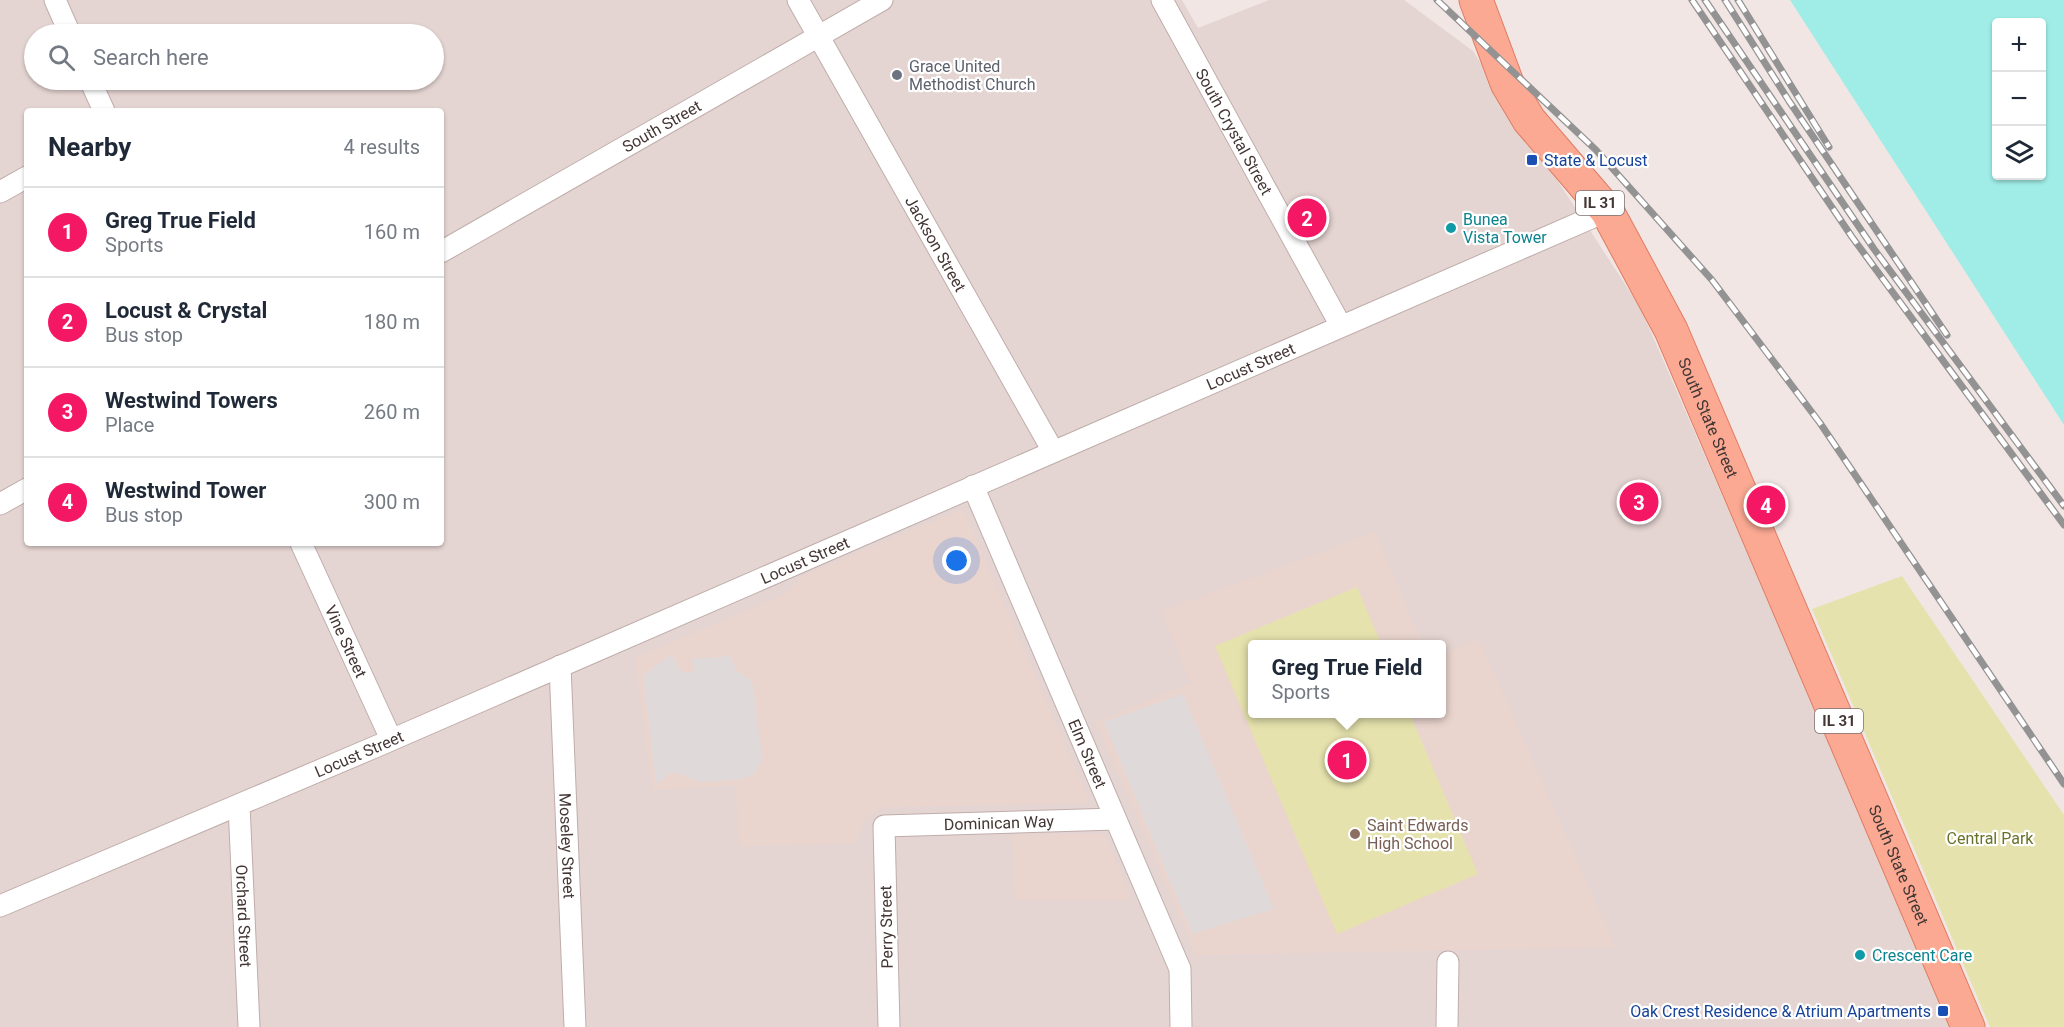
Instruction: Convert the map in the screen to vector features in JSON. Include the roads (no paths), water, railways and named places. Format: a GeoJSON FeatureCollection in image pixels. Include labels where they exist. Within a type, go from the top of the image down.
{"type":"FeatureCollection","features":[{"type":"Feature","properties":{"kind":"main road","name":"South State Street"},"geometry":{"type":"LineString","coordinates":[[1476,0],[1507,83],[1529,120],[1607,211],[1671,330],[1968,1027]]}},
{"type":"Feature","properties":{"kind":"street"},"geometry":{"type":"LineString","coordinates":[[55,0],[66,24]]}},
{"type":"Feature","properties":{"kind":"street","name":"Jackson Street"},"geometry":{"type":"LineString","coordinates":[[798,0],[1053,451]]}},
{"type":"Feature","properties":{"kind":"street","name":"South Street"},"geometry":{"type":"LineString","coordinates":[[444,250],[882,0]]}},
{"type":"Feature","properties":{"kind":"street","name":"South Crystal Street"},"geometry":{"type":"LineString","coordinates":[[1162,0],[1341,326]]}},
{"type":"Feature","properties":{"kind":"street"},"geometry":{"type":"LineString","coordinates":[[95,90],[103,108]]}},
{"type":"Feature","properties":{"kind":"street"},"geometry":{"type":"LineString","coordinates":[[0,192],[24,179]]}},
{"type":"Feature","properties":{"kind":"street","name":"Locust Street"},"geometry":{"type":"LineString","coordinates":[[0,906],[391,740],[1607,211]]}},
{"type":"Feature","properties":{"kind":"street","name":"Elm Street"},"geometry":{"type":"LineString","coordinates":[[973,486],[1180,969],[1181,1027]]}},
{"type":"Feature","properties":{"kind":"street"},"geometry":{"type":"LineString","coordinates":[[0,504],[24,491]]}},
{"type":"Feature","properties":{"kind":"street","name":"Vine Street"},"geometry":{"type":"LineString","coordinates":[[302,546],[391,740]]}},
{"type":"Feature","properties":{"kind":"street","name":"Moseley Street"},"geometry":{"type":"LineString","coordinates":[[560,666],[575,1027]]}},
{"type":"Feature","properties":{"kind":"street","name":"Orchard Street"},"geometry":{"type":"LineString","coordinates":[[238,805],[249,1027]]}},
{"type":"Feature","properties":{"kind":"street","name":"Dominican Way"},"geometry":{"type":"LineString","coordinates":[[884,826],[1115,819]]}},
{"type":"Feature","properties":{"kind":"street","name":"Perry Street"},"geometry":{"type":"LineString","coordinates":[[884,826],[889,1027]]}},
{"type":"Feature","properties":{"kind":"street"},"geometry":{"type":"LineString","coordinates":[[1447,1027],[1448,962]]}},
{"type":"Feature","properties":{"kind":"water"},"geometry":{"type":"Polygon","coordinates":[[[1790,0],[2064,0],[2064,425],[1790,0]]]}},
{"type":"Feature","properties":{"kind":"railway"},"geometry":{"type":"LineString","coordinates":[[1437,0],[1596,150],[1712,280],[1820,423],[2064,784]]}},
{"type":"Feature","properties":{"kind":"railway"},"geometry":{"type":"LineString","coordinates":[[1692,0],[1852,237],[2064,525]]}},
{"type":"Feature","properties":{"kind":"railway"},"geometry":{"type":"LineString","coordinates":[[1705,0],[1874,249],[2064,506]]}},
{"type":"Feature","properties":{"kind":"railway"},"geometry":{"type":"LineString","coordinates":[[1725,0],[1789,101],[1947,335]]}},
{"type":"Feature","properties":{"kind":"railway"},"geometry":{"type":"LineString","coordinates":[[1738,0],[1829,147]]}},
{"type":"Feature","properties":{"kind":"place","name":"Grace United Methodist Church"},"geometry":{"type":"Point","coordinates":[897,75]}},
{"type":"Feature","properties":{"kind":"place","name":"State & Locust"},"geometry":{"type":"Point","coordinates":[1532,160]}},
{"type":"Feature","properties":{"kind":"place","name":"Locust & Crystal"},"geometry":{"type":"Point","coordinates":[1307,218]}},
{"type":"Feature","properties":{"kind":"place","name":"Bunea Vista Tower"},"geometry":{"type":"Point","coordinates":[1451,228]}},
{"type":"Feature","properties":{"kind":"place","name":"Westwind Towers"},"geometry":{"type":"Point","coordinates":[1639,502]}},
{"type":"Feature","properties":{"kind":"place","name":"Westwind Tower"},"geometry":{"type":"Point","coordinates":[1766,505]}},
{"type":"Feature","properties":{"kind":"place","name":"Greg True Field"},"geometry":{"type":"Point","coordinates":[1347,760]}},
{"type":"Feature","properties":{"kind":"place","name":"Saint Edwards High School"},"geometry":{"type":"Point","coordinates":[1355,834]}},
{"type":"Feature","properties":{"kind":"place","name":"Crescent Care"},"geometry":{"type":"Point","coordinates":[1860,955]}},
{"type":"Feature","properties":{"kind":"place","name":"Oak Crest Residence & Atrium Apartments"},"geometry":{"type":"Point","coordinates":[1943,1011]}},
{"type":"Feature","properties":{"kind":"park label","name":"Central Park"},"geometry":{"type":"Point","coordinates":[1990,838]}}]}
